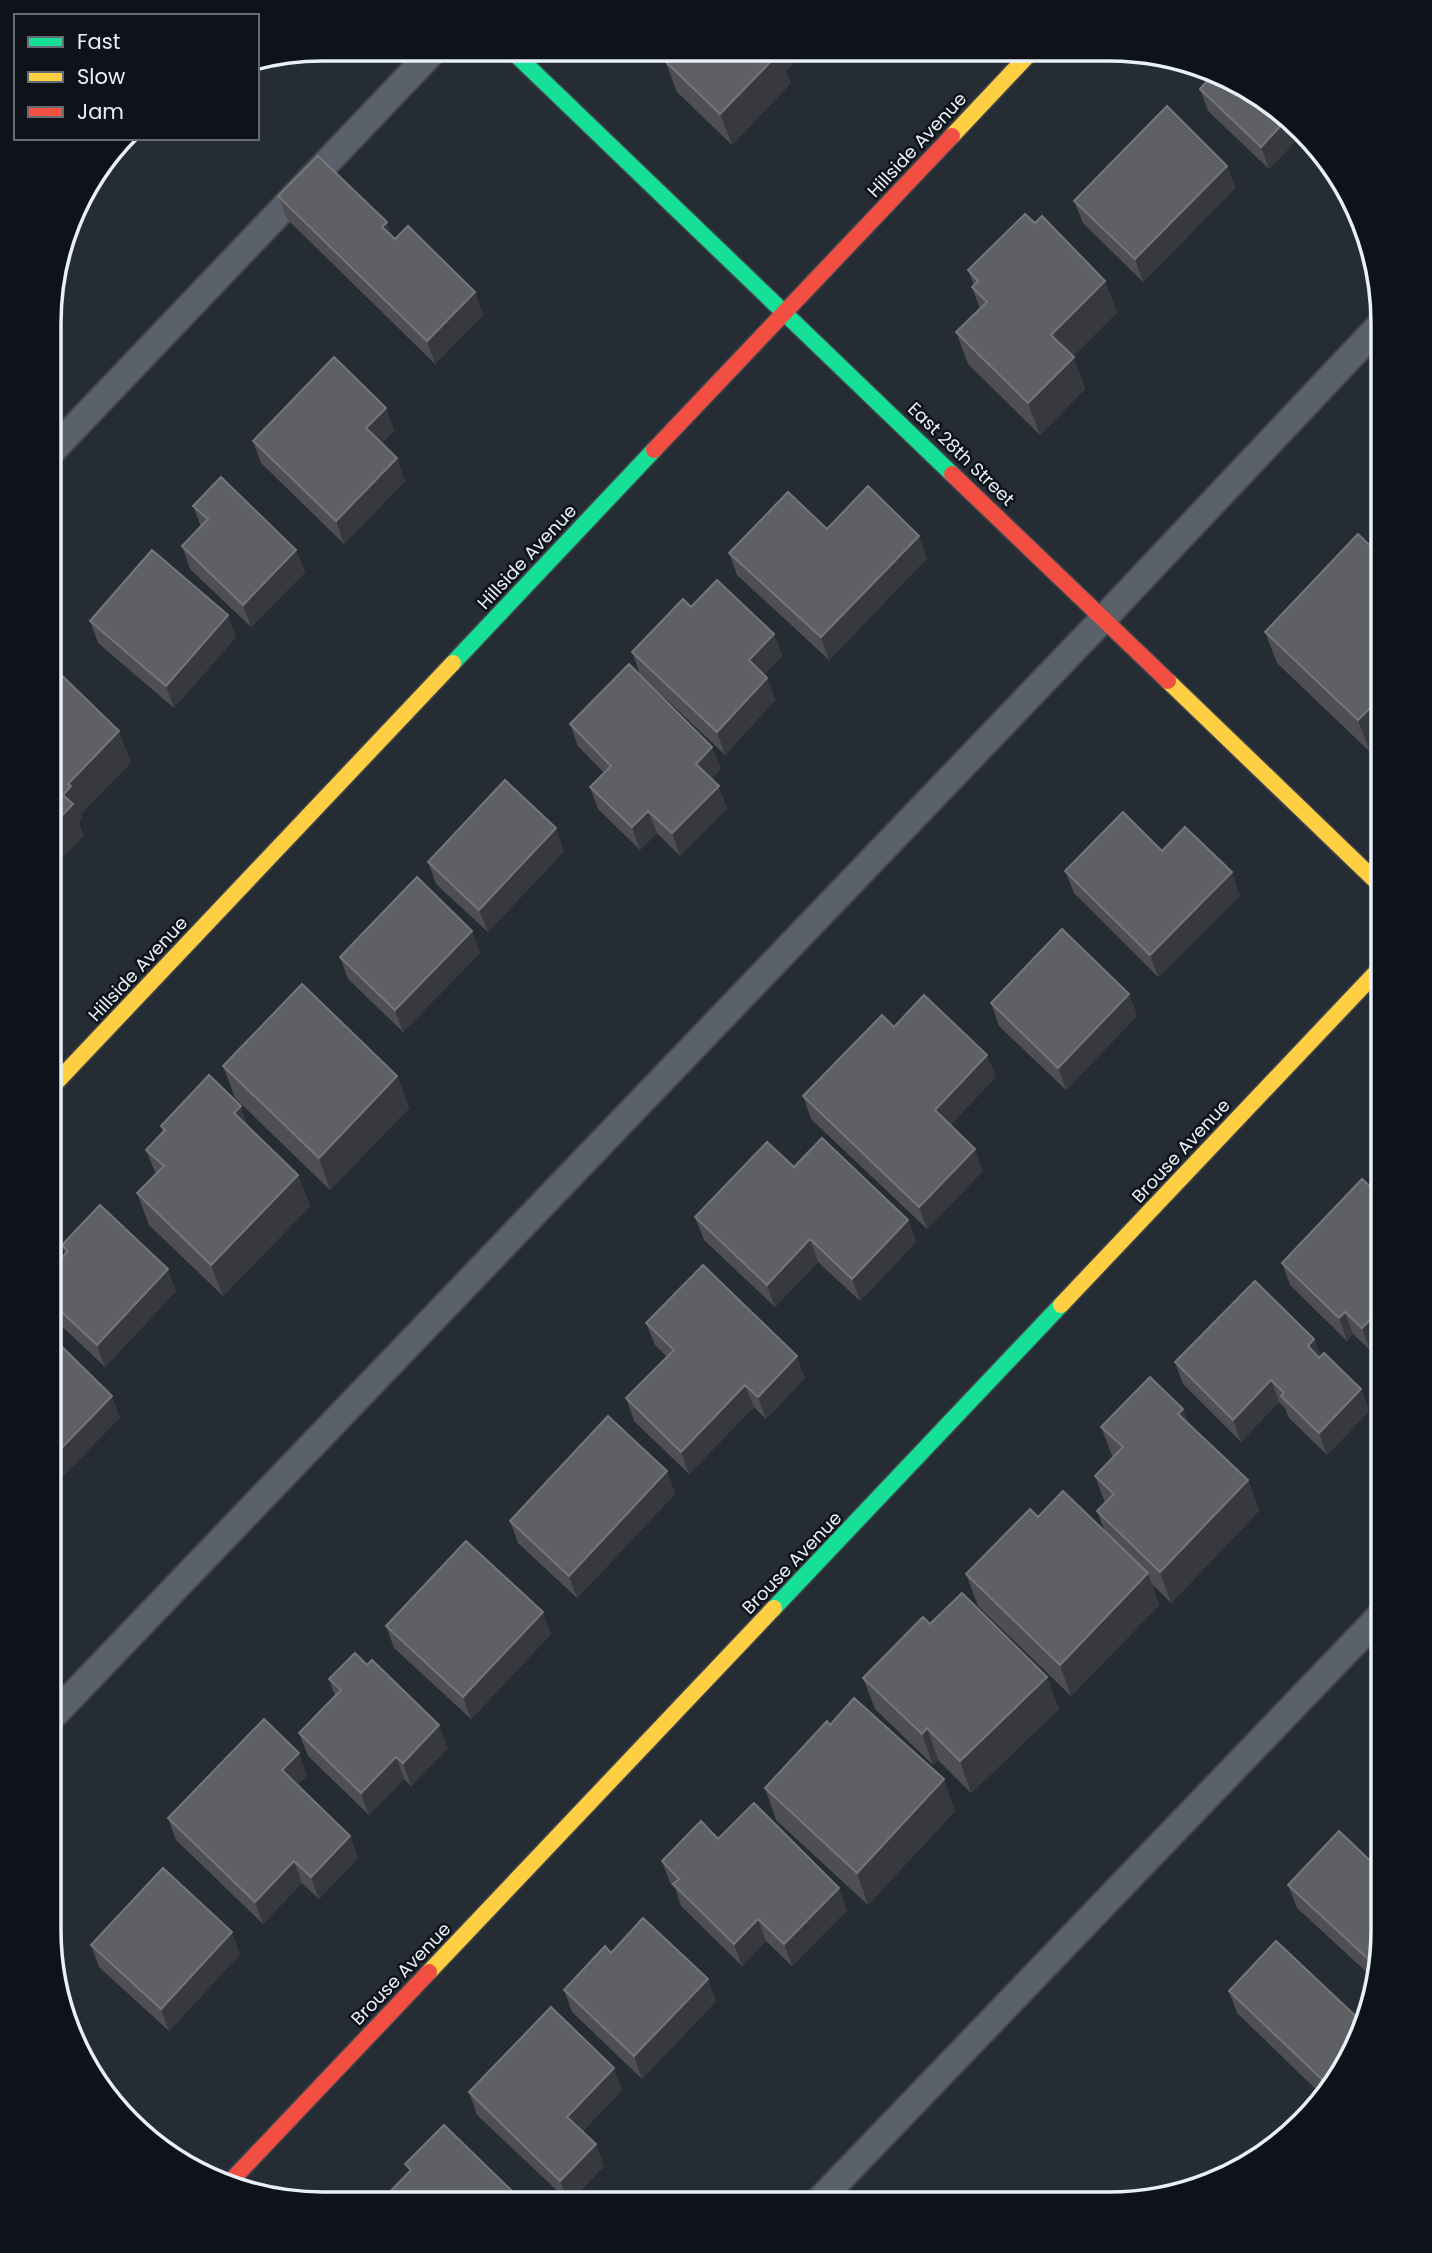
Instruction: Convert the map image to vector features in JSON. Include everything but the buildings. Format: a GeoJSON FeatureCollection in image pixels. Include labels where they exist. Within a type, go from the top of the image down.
{"type":"FeatureCollection","features":[{"type":"Feature","properties":{"kind":"street","name":"East 28th Street"},"geometry":{"type":"LineString","coordinates":[[523,61],[786,311],[1371,876]]}},
{"type":"Feature","properties":{"kind":"street","name":"Hillside Avenue"},"geometry":{"type":"LineString","coordinates":[[61,1077],[1023,61]]}},
{"type":"Feature","properties":{"kind":"street","name":"Brouse Avenue"},"geometry":{"type":"LineString","coordinates":[[235,2177],[1371,978]]}},
{"type":"Feature","properties":{"kind":"lane"},"geometry":{"type":"LineString","coordinates":[[61,442],[424,61]]}},
{"type":"Feature","properties":{"kind":"lane"},"geometry":{"type":"LineString","coordinates":[[61,1707],[1104,618],[1371,334]]}},
{"type":"Feature","properties":{"kind":"lane"},"geometry":{"type":"LineString","coordinates":[[827,2192],[1371,1624]]}},
{"type":"Feature","properties":{"kind":"traffic: fast"},"geometry":{"type":"LineString","coordinates":[[522,61],[952,474]]}},
{"type":"Feature","properties":{"kind":"traffic: fast"},"geometry":{"type":"LineString","coordinates":[[453,663],[654,450]]}},
{"type":"Feature","properties":{"kind":"traffic: fast"},"geometry":{"type":"LineString","coordinates":[[774,1608],[1061,1305]]}},
{"type":"Feature","properties":{"kind":"traffic: slow"},"geometry":{"type":"LineString","coordinates":[[952,136],[1023,61]]}},
{"type":"Feature","properties":{"kind":"traffic: slow"},"geometry":{"type":"LineString","coordinates":[[61,1077],[453,663]]}},
{"type":"Feature","properties":{"kind":"traffic: slow"},"geometry":{"type":"LineString","coordinates":[[1168,681],[1371,876]]}},
{"type":"Feature","properties":{"kind":"traffic: slow"},"geometry":{"type":"LineString","coordinates":[[1061,1305],[1371,978]]}},
{"type":"Feature","properties":{"kind":"traffic: slow"},"geometry":{"type":"LineString","coordinates":[[429,1972],[774,1608]]}},
{"type":"Feature","properties":{"kind":"traffic: jam"},"geometry":{"type":"LineString","coordinates":[[654,450],[952,136]]}},
{"type":"Feature","properties":{"kind":"traffic: jam"},"geometry":{"type":"LineString","coordinates":[[952,474],[1168,681]]}},
{"type":"Feature","properties":{"kind":"traffic: jam"},"geometry":{"type":"LineString","coordinates":[[235,2177],[429,1972]]}}]}
